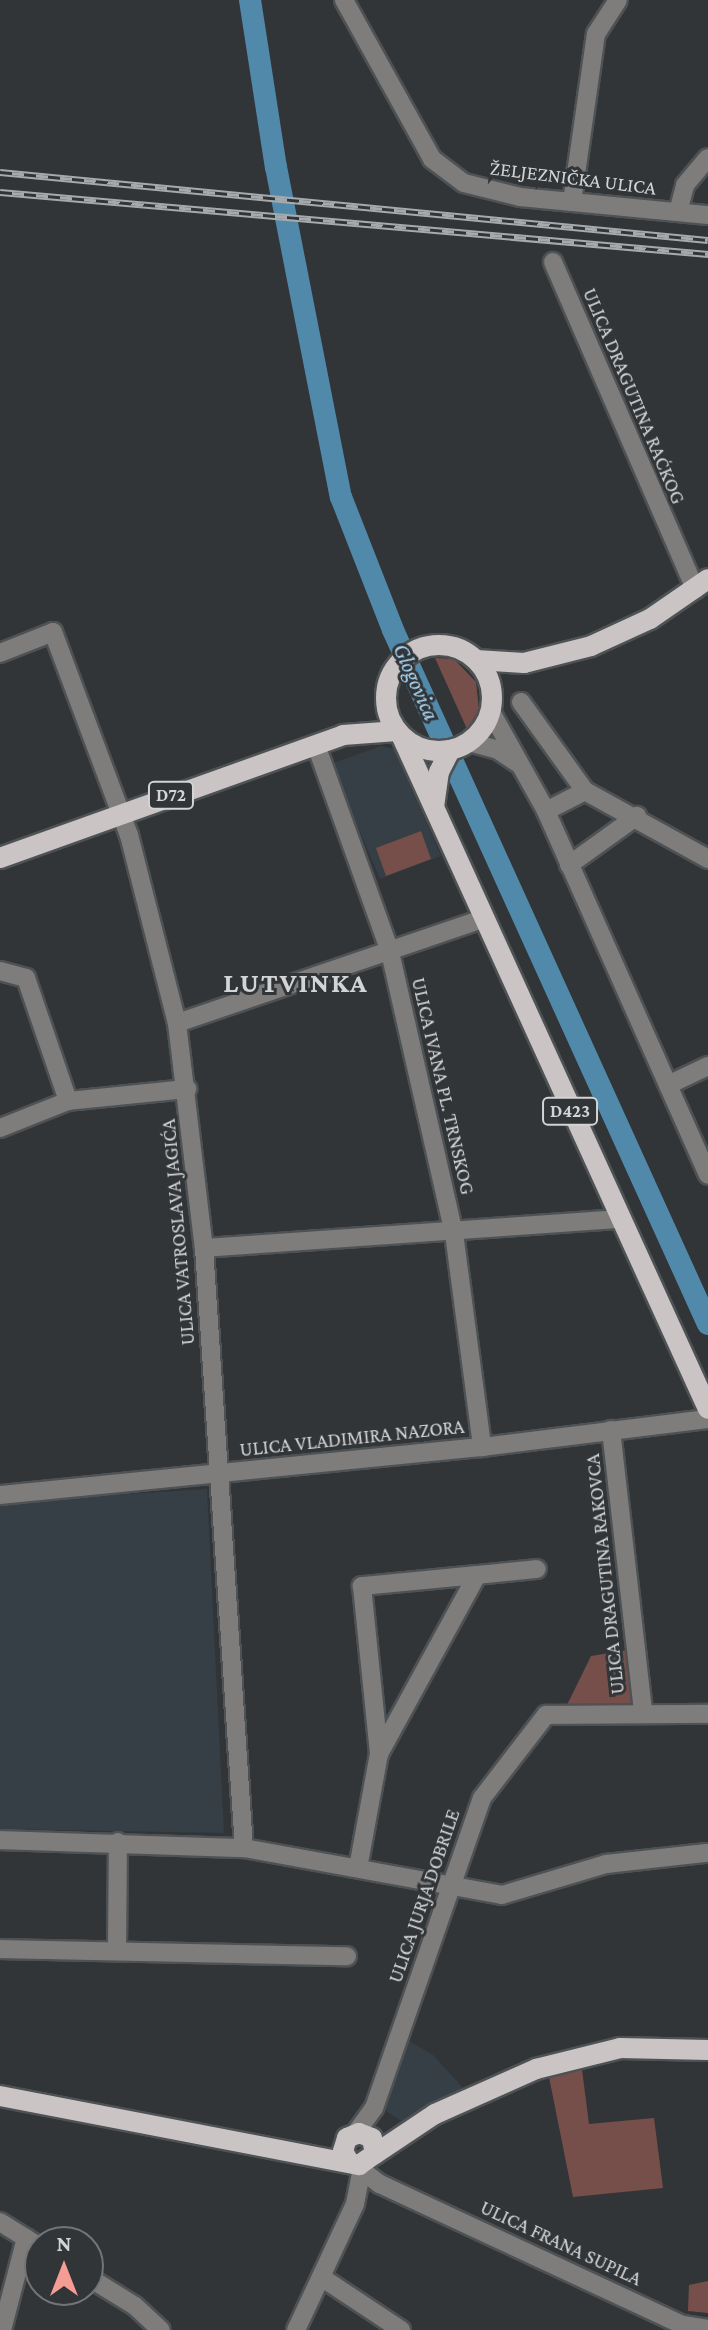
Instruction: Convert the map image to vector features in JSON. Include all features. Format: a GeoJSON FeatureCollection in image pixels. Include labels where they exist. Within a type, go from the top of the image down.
{"type":"FeatureCollection","features":[{"type":"Feature","properties":{"kind":"main road","name":"D423"},"geometry":{"type":"LineString","coordinates":[[435,811],[439,772],[453,747],[492,707],[506,683],[543,661],[622,632],[702,584]]}},
{"type":"Feature","properties":{"kind":"main road","name":"D423"},"geometry":{"type":"LineString","coordinates":[[543,661],[476,660],[456,647],[421,648],[394,669],[385,699],[708,1409]]}},
{"type":"Feature","properties":{"kind":"main road"},"geometry":{"type":"LineString","coordinates":[[476,660],[489,678],[492,707]]}},
{"type":"Feature","properties":{"kind":"main road","name":"D72"},"geometry":{"type":"LineString","coordinates":[[343,735],[385,699]]}},
{"type":"Feature","properties":{"kind":"main road","name":"D72"},"geometry":{"type":"LineString","coordinates":[[0,858],[343,735],[400,734]]}},
{"type":"Feature","properties":{"kind":"main road"},"geometry":{"type":"LineString","coordinates":[[400,734],[453,747]]}},
{"type":"Feature","properties":{"kind":"main road"},"geometry":{"type":"LineString","coordinates":[[0,2096],[259,2144],[360,2153],[536,2069],[583,2055],[654,2047],[708,2050]]}},
{"type":"Feature","properties":{"kind":"street","name":"ŽELJEZNIČKA ULICA"},"geometry":{"type":"LineString","coordinates":[[344,0],[432,159],[447,173],[486,191],[708,215]]}},
{"type":"Feature","properties":{"kind":"street"},"geometry":{"type":"LineString","coordinates":[[572,202],[596,34],[618,0]]}},
{"type":"Feature","properties":{"kind":"street"},"geometry":{"type":"LineString","coordinates":[[678,212],[685,185],[708,158]]}},
{"type":"Feature","properties":{"kind":"street","name":"ULICA DRAGUTINA RAĆKOG"},"geometry":{"type":"LineString","coordinates":[[553,262],[702,584]]}},
{"type":"Feature","properties":{"kind":"street","name":"ULICA VATROSLAVA JAGIĆA"},"geometry":{"type":"LineString","coordinates":[[0,653],[53,632],[121,813],[177,1023],[204,1248],[244,1848]]}},
{"type":"Feature","properties":{"kind":"street"},"geometry":{"type":"LineString","coordinates":[[521,702],[585,791],[637,816],[708,859]]}},
{"type":"Feature","properties":{"kind":"street"},"geometry":{"type":"LineString","coordinates":[[492,707],[546,811],[708,1175]]}},
{"type":"Feature","properties":{"kind":"street","name":"ULICA IVANA PL. TRNSKOG"},"geometry":{"type":"LineString","coordinates":[[316,745],[390,952],[454,1233],[482,1447]]}},
{"type":"Feature","properties":{"kind":"street"},"geometry":{"type":"LineString","coordinates":[[453,747],[498,750],[520,765]]}},
{"type":"Feature","properties":{"kind":"street"},"geometry":{"type":"LineString","coordinates":[[546,811],[585,791]]}},
{"type":"Feature","properties":{"kind":"street"},"geometry":{"type":"LineString","coordinates":[[569,865],[637,816]]}},
{"type":"Feature","properties":{"kind":"street"},"geometry":{"type":"LineString","coordinates":[[177,1023],[483,919]]}},
{"type":"Feature","properties":{"kind":"street"},"geometry":{"type":"LineString","coordinates":[[0,971],[26,978],[68,1101]]}},
{"type":"Feature","properties":{"kind":"street"},"geometry":{"type":"LineString","coordinates":[[668,1085],[708,1066]]}},
{"type":"Feature","properties":{"kind":"street"},"geometry":{"type":"LineString","coordinates":[[0,1128],[68,1101],[187,1089]]}},
{"type":"Feature","properties":{"kind":"street"},"geometry":{"type":"LineString","coordinates":[[204,1248],[454,1233],[619,1219]]}},
{"type":"Feature","properties":{"kind":"street","name":"ULICA VLADIMIRA NAZORA"},"geometry":{"type":"LineString","coordinates":[[0,1495],[482,1447],[708,1419]]}},
{"type":"Feature","properties":{"kind":"street","name":"ULICA DRAGUTINA RAKOVCA"},"geometry":{"type":"LineString","coordinates":[[611,1430],[643,1713]]}},
{"type":"Feature","properties":{"kind":"street"},"geometry":{"type":"LineString","coordinates":[[358,1868],[379,1754],[362,1586],[537,1569]]}},
{"type":"Feature","properties":{"kind":"street"},"geometry":{"type":"LineString","coordinates":[[379,1754],[477,1575]]}},
{"type":"Feature","properties":{"kind":"street"},"geometry":{"type":"LineString","coordinates":[[643,1713],[708,1714]]}},
{"type":"Feature","properties":{"kind":"street","name":"ULICA JURJA DOBRILE"},"geometry":{"type":"LineString","coordinates":[[296,2330],[355,2204],[360,2153],[374,2108],[482,1798],[546,1715],[643,1713]]}},
{"type":"Feature","properties":{"kind":"street"},"geometry":{"type":"LineString","coordinates":[[0,1840],[244,1848],[449,1886],[520,1893],[606,1864],[706,1853]]}},
{"type":"Feature","properties":{"kind":"street"},"geometry":{"type":"LineString","coordinates":[[117,1950],[118,1842]]}},
{"type":"Feature","properties":{"kind":"street"},"geometry":{"type":"LineString","coordinates":[[0,1949],[347,1956]]}},
{"type":"Feature","properties":{"kind":"street","name":"ULICA FRANA SUPILA"},"geometry":{"type":"LineString","coordinates":[[360,2153],[380,2172],[417,2198],[683,2327],[708,2329]]}},
{"type":"Feature","properties":{"kind":"street"},"geometry":{"type":"LineString","coordinates":[[0,2222],[24,2237]]}},
{"type":"Feature","properties":{"kind":"street"},"geometry":{"type":"LineString","coordinates":[[2,2330],[24,2268]]}},
{"type":"Feature","properties":{"kind":"street"},"geometry":{"type":"LineString","coordinates":[[321,2277],[401,2330]]}},
{"type":"Feature","properties":{"kind":"street"},"geometry":{"type":"LineString","coordinates":[[104,2287],[135,2306],[161,2330]]}},
{"type":"Feature","properties":{"kind":"shaded area"},"geometry":{"type":"Polygon","coordinates":[[[435,658],[454,659],[476,682],[479,710],[467,729],[435,658]]]}},
{"type":"Feature","properties":{"kind":"shaded area"},"geometry":{"type":"Polygon","coordinates":[[[381,746],[394,749],[441,856],[380,879],[331,764],[381,746]]]}},
{"type":"Feature","properties":{"kind":"shaded area"},"geometry":{"type":"Polygon","coordinates":[[[421,831],[431,859],[386,876],[376,848],[421,831]]]}},
{"type":"Feature","properties":{"kind":"shaded area"},"geometry":{"type":"Polygon","coordinates":[[[207,1489],[224,1833],[0,1829],[0,1502],[207,1489]]]}},
{"type":"Feature","properties":{"kind":"shaded area"},"geometry":{"type":"Polygon","coordinates":[[[628,1650],[631,1703],[567,1705],[591,1656],[628,1650]]]}},
{"type":"Feature","properties":{"kind":"shaded area"},"geometry":{"type":"Polygon","coordinates":[[[404,2038],[433,2055],[465,2090],[403,2122],[383,2109],[404,2038]]]}},
{"type":"Feature","properties":{"kind":"shaded area"},"geometry":{"type":"Polygon","coordinates":[[[581,2062],[589,2124],[654,2118],[663,2188],[573,2197],[548,2072],[581,2062]]]}},
{"type":"Feature","properties":{"kind":"shaded area"},"geometry":{"type":"Polygon","coordinates":[[[708,2281],[708,2313],[688,2311],[689,2285],[708,2281]]]}},
{"type":"Feature","properties":{"kind":"waterway","name":"Glogovica"},"geometry":{"type":"LineString","coordinates":[[250,0],[276,167],[341,497],[393,630],[708,1324]]}},
{"type":"Feature","properties":{"kind":"railway"},"geometry":{"type":"LineString","coordinates":[[0,172],[708,240]]}},
{"type":"Feature","properties":{"kind":"railway"},"geometry":{"type":"LineString","coordinates":[[0,192],[708,254]]}},
{"type":"Feature","properties":{"kind":"district","name":"LUTVINKA"},"geometry":{"type":"Point","coordinates":[296,983]}}]}
